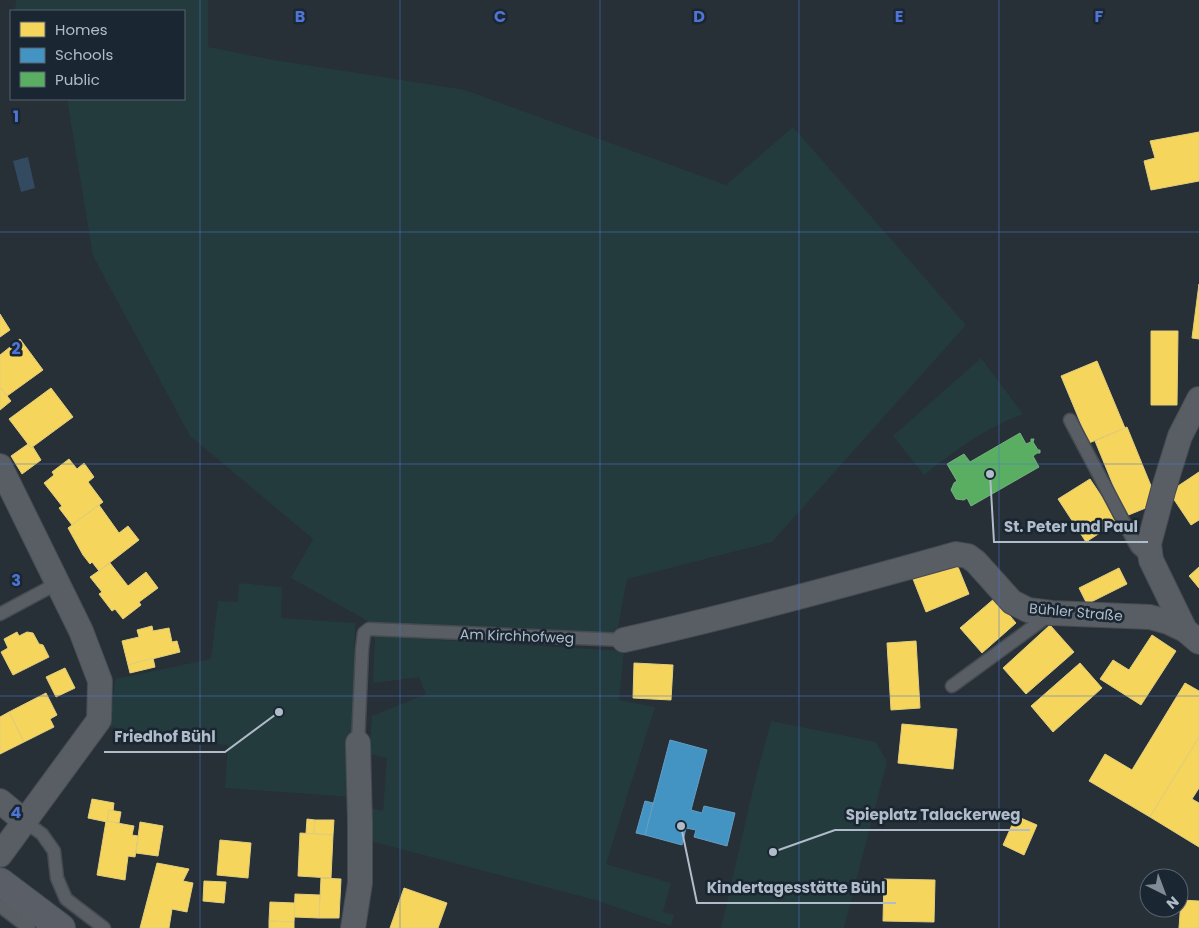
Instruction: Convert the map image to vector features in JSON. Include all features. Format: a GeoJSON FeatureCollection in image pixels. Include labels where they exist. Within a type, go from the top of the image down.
{"type":"FeatureCollection","features":[{"type":"Feature","properties":{"kind":"main road"},"geometry":{"type":"LineString","coordinates":[[0,882],[61,928]]}},
{"type":"Feature","properties":{"kind":"street","name":"Bühler Straße"},"geometry":{"type":"LineString","coordinates":[[1192,636],[1151,560],[1149,544],[1180,436],[1199,399]]}},
{"type":"Feature","properties":{"kind":"street"},"geometry":{"type":"LineString","coordinates":[[0,466],[81,631],[100,681],[99,720],[0,855]]}},
{"type":"Feature","properties":{"kind":"street","name":"Bühler Straße"},"geometry":{"type":"LineString","coordinates":[[956,554],[968,556],[976,562],[1012,602],[1028,610],[1052,613],[1150,617],[1168,622],[1192,636]]}},
{"type":"Feature","properties":{"kind":"street","name":"Am Kirchhofweg"},"geometry":{"type":"LineString","coordinates":[[624,640],[667,631],[956,554]]}},
{"type":"Feature","properties":{"kind":"street","name":"Am Kirchhofweg"},"geometry":{"type":"LineString","coordinates":[[352,928],[360,883],[358,743]]}},
{"type":"Feature","properties":{"kind":"street"},"geometry":{"type":"LineString","coordinates":[[0,801],[24,821]]}},
{"type":"Feature","properties":{"kind":"lane","name":"Bühler Straße"},"geometry":{"type":"LineString","coordinates":[[1070,420],[1137,547],[1151,560]]}},
{"type":"Feature","properties":{"kind":"lane"},"geometry":{"type":"LineString","coordinates":[[0,614],[58,583]]}},
{"type":"Feature","properties":{"kind":"lane"},"geometry":{"type":"LineString","coordinates":[[952,686],[1052,613]]}},
{"type":"Feature","properties":{"kind":"lane","name":"Am Kirchhofweg"},"geometry":{"type":"LineString","coordinates":[[358,743],[362,650],[364,633],[370,630],[624,640]]}},
{"type":"Feature","properties":{"kind":"lane"},"geometry":{"type":"LineString","coordinates":[[24,821],[42,834],[54,851],[57,878],[66,899],[104,928]]}},
{"type":"Feature","properties":{"kind":"lane"},"geometry":{"type":"LineString","coordinates":[[0,906],[29,928]]}},
{"type":"Feature","properties":{"kind":"green space"},"geometry":{"type":"Polygon","coordinates":[[[16,0],[208,0],[208,47],[268,59],[465,90],[726,185],[793,127],[966,325],[772,542],[627,579],[617,633],[373,624],[291,578],[313,539],[190,436],[93,256],[67,100],[185,100],[185,10],[15,10],[16,0]]]}},
{"type":"Feature","properties":{"kind":"green space"},"geometry":{"type":"Polygon","coordinates":[[[981,358],[1023,414],[971,440],[924,475],[893,436],[981,358]]]}},
{"type":"Feature","properties":{"kind":"green space"},"geometry":{"type":"Polygon","coordinates":[[[239,583],[282,587],[281,618],[355,623],[351,797],[225,788],[228,745],[202,743],[110,727],[115,679],[211,659],[218,601],[238,602],[239,583]]]}},
{"type":"Feature","properties":{"kind":"green space"},"geometry":{"type":"Polygon","coordinates":[[[375,636],[624,651],[619,700],[655,707],[606,864],[671,883],[663,912],[674,915],[671,926],[595,900],[370,841],[371,808],[383,811],[387,758],[369,754],[372,716],[426,694],[419,677],[373,683],[375,636]]]}},
{"type":"Feature","properties":{"kind":"green space"},"geometry":{"type":"Polygon","coordinates":[[[771,721],[876,742],[887,762],[844,928],[721,928],[753,789],[771,721]]]}},
{"type":"Feature","properties":{"kind":"water"},"geometry":{"type":"Polygon","coordinates":[[[28,157],[35,188],[21,192],[13,161],[28,157]]]}},
{"type":"Feature","properties":{"kind":"building: Homes"},"geometry":{"type":"Polygon","coordinates":[[[1199,132],[1199,181],[1151,190],[1144,161],[1155,158],[1150,141],[1199,132]]]}},
{"type":"Feature","properties":{"kind":"building: Homes"},"geometry":{"type":"Polygon","coordinates":[[[1199,284],[1199,339],[1192,338],[1199,284]]]}},
{"type":"Feature","properties":{"kind":"building: Homes"},"geometry":{"type":"Polygon","coordinates":[[[0,314],[10,330],[0,337],[0,314]]]}},
{"type":"Feature","properties":{"kind":"building: Homes"},"geometry":{"type":"Polygon","coordinates":[[[1151,331],[1178,331],[1177,405],[1151,405],[1151,331]]]}},
{"type":"Feature","properties":{"kind":"building: Homes"},"geometry":{"type":"Polygon","coordinates":[[[20,339],[43,370],[7,396],[0,387],[0,355],[20,339]]]}},
{"type":"Feature","properties":{"kind":"building: Homes"},"geometry":{"type":"Polygon","coordinates":[[[1097,361],[1125,428],[1089,443],[1061,376],[1097,361]]]}},
{"type":"Feature","properties":{"kind":"building: Homes"},"geometry":{"type":"Polygon","coordinates":[[[0,387],[11,401],[0,410],[0,387]]]}},
{"type":"Feature","properties":{"kind":"building: Homes"},"geometry":{"type":"Polygon","coordinates":[[[51,388],[73,417],[31,448],[9,419],[51,388]]]}},
{"type":"Feature","properties":{"kind":"building: Homes"},"geometry":{"type":"Polygon","coordinates":[[[1127,427],[1158,503],[1126,516],[1095,441],[1127,427]]]}},
{"type":"Feature","properties":{"kind":"building: Homes"},"geometry":{"type":"Polygon","coordinates":[[[28,444],[31,448],[33,447],[41,460],[22,474],[11,456],[28,444]]]}},
{"type":"Feature","properties":{"kind":"building: Homes"},"geometry":{"type":"Polygon","coordinates":[[[69,459],[77,469],[84,463],[94,477],[88,482],[103,502],[72,525],[59,508],[62,506],[44,483],[54,475],[52,472],[69,459]]]}},
{"type":"Feature","properties":{"kind":"building: Homes"},"geometry":{"type":"Polygon","coordinates":[[[1199,472],[1199,520],[1191,525],[1169,492],[1199,472]]]}},
{"type":"Feature","properties":{"kind":"building: Homes"},"geometry":{"type":"Polygon","coordinates":[[[1090,479],[1118,521],[1086,542],[1058,499],[1090,479]]]}},
{"type":"Feature","properties":{"kind":"building: Homes"},"geometry":{"type":"Polygon","coordinates":[[[99,505],[119,533],[128,526],[139,540],[99,571],[83,555],[68,528],[99,505]]]}},
{"type":"Feature","properties":{"kind":"building: Homes"},"geometry":{"type":"Polygon","coordinates":[[[956,562],[969,594],[926,612],[913,579],[956,562]]]}},
{"type":"Feature","properties":{"kind":"building: Homes"},"geometry":{"type":"Polygon","coordinates":[[[110,563],[128,586],[146,572],[158,588],[139,602],[141,605],[123,619],[115,609],[112,611],[99,594],[102,592],[90,577],[110,563]]]}},
{"type":"Feature","properties":{"kind":"building: Homes"},"geometry":{"type":"Polygon","coordinates":[[[1199,567],[1199,588],[1189,576],[1199,567]]]}},
{"type":"Feature","properties":{"kind":"building: Homes"},"geometry":{"type":"Polygon","coordinates":[[[1119,568],[1127,584],[1087,604],[1079,588],[1119,568]]]}},
{"type":"Feature","properties":{"kind":"building: Homes"},"geometry":{"type":"Polygon","coordinates":[[[995,598],[1016,623],[982,653],[960,628],[995,598]]]}},
{"type":"Feature","properties":{"kind":"building: Homes"},"geometry":{"type":"Polygon","coordinates":[[[1050,625],[1074,652],[1026,694],[1003,668],[1050,625]]]}},
{"type":"Feature","properties":{"kind":"building: Homes"},"geometry":{"type":"Polygon","coordinates":[[[152,626],[153,631],[169,628],[172,642],[177,641],[180,652],[128,665],[122,641],[139,637],[137,630],[152,626]]]}},
{"type":"Feature","properties":{"kind":"building: Homes"},"geometry":{"type":"Polygon","coordinates":[[[17,632],[19,636],[27,632],[33,633],[39,644],[43,645],[49,657],[13,675],[1,652],[8,648],[4,639],[17,632]]]}},
{"type":"Feature","properties":{"kind":"building: Homes"},"geometry":{"type":"Polygon","coordinates":[[[1152,635],[1176,651],[1141,705],[1100,679],[1113,660],[1129,670],[1152,635]]]}},
{"type":"Feature","properties":{"kind":"building: Homes"},"geometry":{"type":"Polygon","coordinates":[[[916,641],[920,708],[891,710],[887,643],[916,641]]]}},
{"type":"Feature","properties":{"kind":"building: Homes"},"geometry":{"type":"Polygon","coordinates":[[[153,658],[155,667],[130,673],[128,665],[153,658]]]}},
{"type":"Feature","properties":{"kind":"building: Homes"},"geometry":{"type":"Polygon","coordinates":[[[634,663],[673,665],[671,700],[633,698],[634,663]]]}},
{"type":"Feature","properties":{"kind":"building: Homes"},"geometry":{"type":"Polygon","coordinates":[[[1080,663],[1102,688],[1053,732],[1031,706],[1080,663]]]}},
{"type":"Feature","properties":{"kind":"building: Homes"},"geometry":{"type":"Polygon","coordinates":[[[65,668],[75,688],[56,697],[46,677],[65,668]]]}},
{"type":"Feature","properties":{"kind":"building: Homes"},"geometry":{"type":"Polygon","coordinates":[[[1185,683],[1199,691],[1199,737],[1150,817],[1089,781],[1105,754],[1132,770],[1185,683]]]}},
{"type":"Feature","properties":{"kind":"building: Homes"},"geometry":{"type":"Polygon","coordinates":[[[46,693],[57,715],[50,719],[54,727],[24,742],[9,712],[46,693]]]}},
{"type":"Feature","properties":{"kind":"building: Homes"},"geometry":{"type":"Polygon","coordinates":[[[9,712],[24,742],[0,754],[0,717],[9,712]]]}},
{"type":"Feature","properties":{"kind":"building: Homes"},"geometry":{"type":"Polygon","coordinates":[[[902,724],[957,729],[953,769],[898,763],[902,724]]]}},
{"type":"Feature","properties":{"kind":"building: Homes"},"geometry":{"type":"Polygon","coordinates":[[[1199,737],[1199,788],[1192,799],[1199,803],[1199,847],[1150,817],[1199,737]]]}},
{"type":"Feature","properties":{"kind":"building: Homes"},"geometry":{"type":"Polygon","coordinates":[[[92,799],[114,803],[113,811],[109,810],[107,822],[88,818],[92,799]]]}},
{"type":"Feature","properties":{"kind":"building: Homes"},"geometry":{"type":"Polygon","coordinates":[[[109,810],[121,812],[119,823],[107,822],[109,810]]]}},
{"type":"Feature","properties":{"kind":"building: Homes"},"geometry":{"type":"Polygon","coordinates":[[[1016,816],[1037,825],[1024,855],[1003,845],[1016,816]]]}},
{"type":"Feature","properties":{"kind":"building: Homes"},"geometry":{"type":"Polygon","coordinates":[[[307,819],[315,820],[314,834],[306,833],[307,819]]]}},
{"type":"Feature","properties":{"kind":"building: Homes"},"geometry":{"type":"Polygon","coordinates":[[[315,820],[334,820],[333,835],[314,834],[315,820]]]}},
{"type":"Feature","properties":{"kind":"building: Homes"},"geometry":{"type":"Polygon","coordinates":[[[106,821],[134,826],[132,835],[138,836],[135,857],[128,856],[125,880],[97,875],[106,821]]]}},
{"type":"Feature","properties":{"kind":"building: Homes"},"geometry":{"type":"Polygon","coordinates":[[[140,822],[163,826],[158,856],[136,853],[140,822]]]}},
{"type":"Feature","properties":{"kind":"building: Homes"},"geometry":{"type":"Polygon","coordinates":[[[300,833],[333,835],[331,878],[298,876],[300,833]]]}},
{"type":"Feature","properties":{"kind":"building: Homes"},"geometry":{"type":"Polygon","coordinates":[[[220,840],[251,843],[248,878],[217,875],[220,840]]]}},
{"type":"Feature","properties":{"kind":"building: Homes"},"geometry":{"type":"Polygon","coordinates":[[[157,863],[189,869],[183,881],[193,883],[187,912],[172,909],[169,928],[140,928],[157,863]]]}},
{"type":"Feature","properties":{"kind":"building: Homes"},"geometry":{"type":"Polygon","coordinates":[[[321,878],[341,879],[339,918],[319,918],[321,878]]]}},
{"type":"Feature","properties":{"kind":"building: Homes"},"geometry":{"type":"Polygon","coordinates":[[[884,879],[935,880],[934,922],[883,921],[884,879]]]}},
{"type":"Feature","properties":{"kind":"building: Homes"},"geometry":{"type":"Polygon","coordinates":[[[204,881],[226,882],[224,903],[203,901],[204,881]]]}},
{"type":"Feature","properties":{"kind":"building: Homes"},"geometry":{"type":"Polygon","coordinates":[[[404,888],[447,903],[438,928],[390,928],[404,888]]]}},
{"type":"Feature","properties":{"kind":"building: Homes"},"geometry":{"type":"Polygon","coordinates":[[[295,894],[320,895],[319,918],[294,917],[295,894]]]}},
{"type":"Feature","properties":{"kind":"building: Homes"},"geometry":{"type":"Polygon","coordinates":[[[1189,900],[1199,901],[1199,928],[1179,928],[1180,918],[1189,918],[1189,900]]]}},
{"type":"Feature","properties":{"kind":"building: Homes"},"geometry":{"type":"Polygon","coordinates":[[[270,902],[295,903],[294,922],[269,921],[270,902]]]}},
{"type":"Feature","properties":{"kind":"building: Homes"},"geometry":{"type":"Polygon","coordinates":[[[269,921],[294,922],[294,928],[269,928],[269,921]]]}},
{"type":"Feature","properties":{"kind":"building: Schools"},"geometry":{"type":"Polygon","coordinates":[[[670,740],[707,750],[691,810],[702,813],[704,806],[735,813],[727,846],[694,837],[696,830],[686,828],[682,845],[645,835],[670,740]]]}},
{"type":"Feature","properties":{"kind":"building: Schools"},"geometry":{"type":"Polygon","coordinates":[[[645,801],[653,803],[645,835],[636,833],[645,801]]]}},
{"type":"Feature","properties":{"kind":"building: Public"},"geometry":{"type":"Polygon","coordinates":[[[1020,433],[1026,444],[1031,442],[1031,439],[1034,439],[1033,442],[1038,450],[1040,450],[1040,453],[1033,456],[1039,467],[971,506],[967,498],[964,500],[956,499],[951,490],[957,481],[947,464],[964,454],[970,462],[1020,433]]]}},
{"type":"Feature","properties":{"kind":"place","name":"St. Peter und Paul"},"geometry":{"type":"Point","coordinates":[990,474]}},
{"type":"Feature","properties":{"kind":"place","name":"Friedhof Bühl"},"geometry":{"type":"Point","coordinates":[279,712]}},
{"type":"Feature","properties":{"kind":"place","name":"Kindertagesstätte Bühl"},"geometry":{"type":"Point","coordinates":[681,826]}},
{"type":"Feature","properties":{"kind":"place","name":"Spieplatz Talackerweg"},"geometry":{"type":"Point","coordinates":[773,852]}}]}
